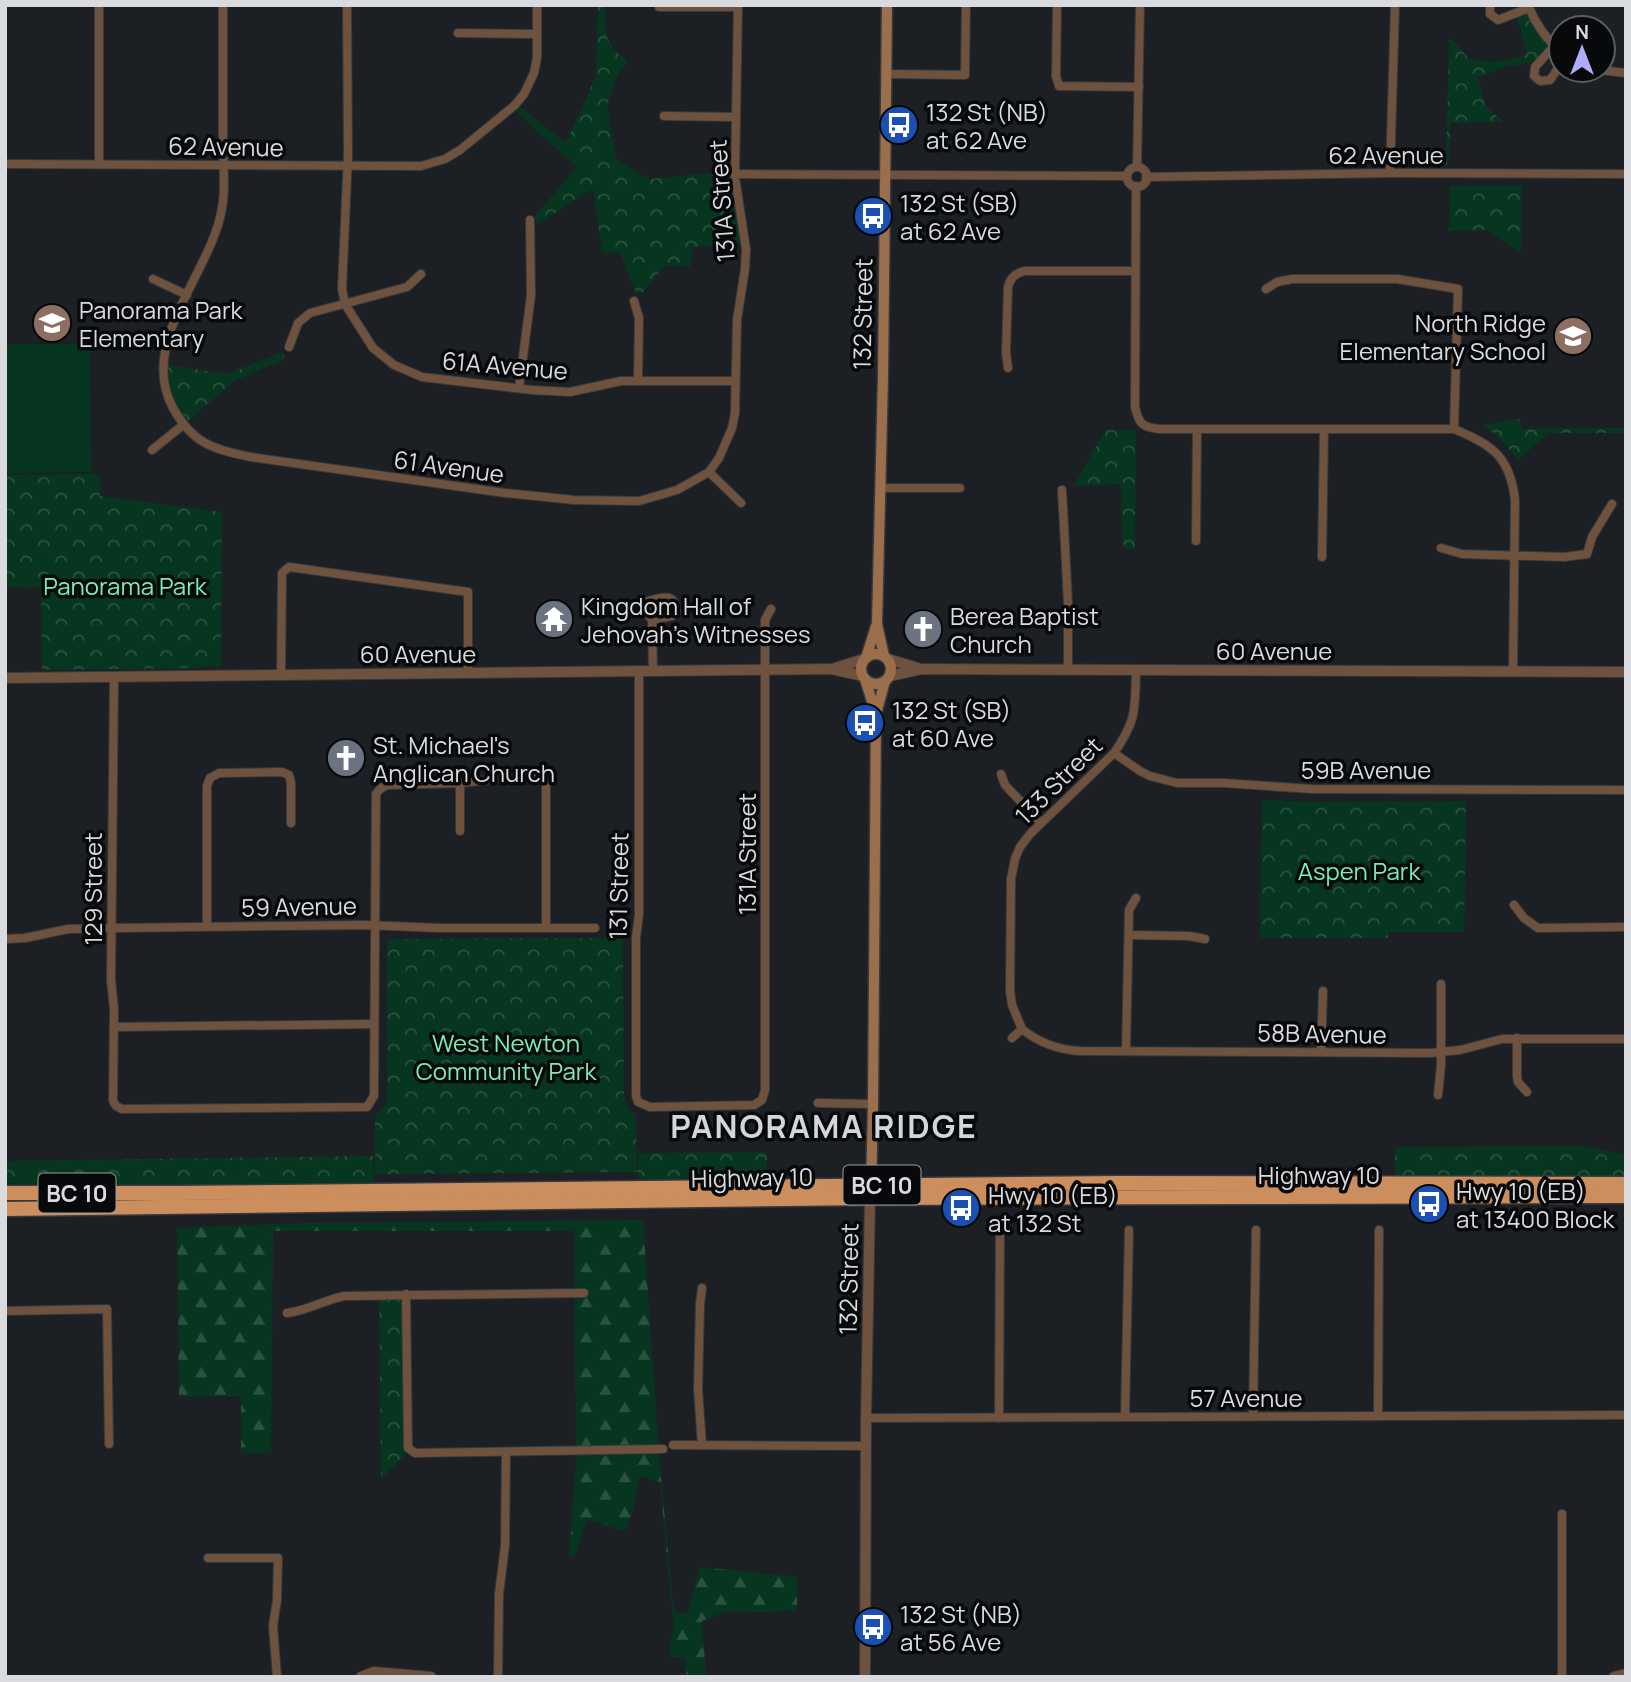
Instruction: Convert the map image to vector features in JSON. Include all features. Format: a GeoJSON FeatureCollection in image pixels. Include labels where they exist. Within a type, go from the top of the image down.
{"type":"FeatureCollection","features":[{"type":"Feature","properties":{"kind":"highway","name":"Highway 10"},"geometry":{"type":"LineString","coordinates":[[5,1209],[871,1192],[1160,1183],[1626,1184]]}},
{"type":"Feature","properties":{"kind":"highway","name":"Highway 10"},"geometry":{"type":"LineString","coordinates":[[5,1193],[871,1192],[1626,1196]]}},
{"type":"Feature","properties":{"kind":"main road","name":"132 Street"},"geometry":{"type":"LineString","coordinates":[[886,657],[877,624],[887,5]]}},
{"type":"Feature","properties":{"kind":"main road","name":"132 Street"},"geometry":{"type":"LineString","coordinates":[[865,659],[877,624]]}},
{"type":"Feature","properties":{"kind":"main road"},"geometry":{"type":"LineString","coordinates":[[875,654],[886,657],[891,667],[887,678],[876,684],[868,682],[861,667],[865,659],[875,654]]}},
{"type":"Feature","properties":{"kind":"main road","name":"132 Street"},"geometry":{"type":"LineString","coordinates":[[864,677],[876,714]]}},
{"type":"Feature","properties":{"kind":"main road","name":"132 Street"},"geometry":{"type":"LineString","coordinates":[[871,1192],[876,714],[887,678]]}},
{"type":"Feature","properties":{"kind":"street"},"geometry":{"type":"LineString","coordinates":[[99,5],[99,164]]}},
{"type":"Feature","properties":{"kind":"street"},"geometry":{"type":"LineString","coordinates":[[152,450],[183,425],[165,388],[165,351],[170,332],[213,242],[223,208],[223,5]]}},
{"type":"Feature","properties":{"kind":"street"},"geometry":{"type":"LineString","coordinates":[[345,304],[342,289],[347,167],[347,5]]}},
{"type":"Feature","properties":{"kind":"street"},"geometry":{"type":"LineString","coordinates":[[458,33],[537,34],[537,5]]}},
{"type":"Feature","properties":{"kind":"street"},"geometry":{"type":"LineString","coordinates":[[887,74],[965,75],[965,5]]}},
{"type":"Feature","properties":{"kind":"street"},"geometry":{"type":"LineString","coordinates":[[1057,5],[1056,76],[1059,86],[1139,87]]}},
{"type":"Feature","properties":{"kind":"street"},"geometry":{"type":"LineString","coordinates":[[1137,167],[1140,5]]}},
{"type":"Feature","properties":{"kind":"street"},"geometry":{"type":"LineString","coordinates":[[1390,173],[1395,5]]}},
{"type":"Feature","properties":{"kind":"street"},"geometry":{"type":"LineString","coordinates":[[1490,5],[1490,14],[1499,20],[1529,6],[1547,37]]}},
{"type":"Feature","properties":{"kind":"street"},"geometry":{"type":"LineString","coordinates":[[659,6],[738,6]]}},
{"type":"Feature","properties":{"kind":"street","name":"131A Street"},"geometry":{"type":"LineString","coordinates":[[709,472],[733,428],[737,320],[745,270],[746,249],[735,173],[738,6]]}},
{"type":"Feature","properties":{"kind":"street","name":"62 Avenue"},"geometry":{"type":"LineString","coordinates":[[5,164],[421,166],[445,159],[460,150],[524,94],[534,73],[537,34]]}},
{"type":"Feature","properties":{"kind":"street"},"geometry":{"type":"LineString","coordinates":[[1547,58],[1535,67],[1534,76],[1541,81],[1547,80]]}},
{"type":"Feature","properties":{"kind":"street"},"geometry":{"type":"LineString","coordinates":[[664,116],[735,117]]}},
{"type":"Feature","properties":{"kind":"street"},"geometry":{"type":"LineString","coordinates":[[1137,167],[1142,169],[1146,177],[1144,183],[1136,186],[1129,183],[1127,176],[1130,169],[1137,167]]}},
{"type":"Feature","properties":{"kind":"street"},"geometry":{"type":"LineString","coordinates":[[735,173],[1127,176]]}},
{"type":"Feature","properties":{"kind":"street","name":"62 Avenue"},"geometry":{"type":"LineString","coordinates":[[1146,177],[1390,173],[1626,174]]}},
{"type":"Feature","properties":{"kind":"street"},"geometry":{"type":"LineString","coordinates":[[1136,186],[1135,407],[1138,418],[1148,427],[1159,429],[1454,429],[1477,438],[1501,458],[1513,482],[1513,671]]}},
{"type":"Feature","properties":{"kind":"street"},"geometry":{"type":"LineString","coordinates":[[519,388],[530,295],[530,220]]}},
{"type":"Feature","properties":{"kind":"street"},"geometry":{"type":"LineString","coordinates":[[1008,368],[1007,287],[1013,276],[1025,271],[1135,271]]}},
{"type":"Feature","properties":{"kind":"street"},"geometry":{"type":"LineString","coordinates":[[289,347],[298,323],[310,313],[407,287],[421,274]]}},
{"type":"Feature","properties":{"kind":"street"},"geometry":{"type":"LineString","coordinates":[[153,279],[187,295]]}},
{"type":"Feature","properties":{"kind":"street"},"geometry":{"type":"LineString","coordinates":[[1266,289],[1277,282],[1292,279],[1397,279],[1458,289],[1454,429]]}},
{"type":"Feature","properties":{"kind":"street"},"geometry":{"type":"LineString","coordinates":[[634,301],[639,318],[638,381]]}},
{"type":"Feature","properties":{"kind":"street","name":"61A Avenue"},"geometry":{"type":"LineString","coordinates":[[345,304],[373,348],[394,365],[422,377],[570,392],[621,381],[735,381]]}},
{"type":"Feature","properties":{"kind":"street","name":"61 Avenue"},"geometry":{"type":"LineString","coordinates":[[183,425],[196,438],[216,449],[250,457],[562,499],[639,501],[677,490],[709,472]]}},
{"type":"Feature","properties":{"kind":"street"},"geometry":{"type":"LineString","coordinates":[[1322,557],[1324,429]]}},
{"type":"Feature","properties":{"kind":"street"},"geometry":{"type":"LineString","coordinates":[[1196,541],[1197,430]]}},
{"type":"Feature","properties":{"kind":"street"},"geometry":{"type":"LineString","coordinates":[[709,472],[741,503]]}},
{"type":"Feature","properties":{"kind":"street"},"geometry":{"type":"LineString","coordinates":[[880,488],[960,488]]}},
{"type":"Feature","properties":{"kind":"street"},"geometry":{"type":"LineString","coordinates":[[1062,490],[1068,603],[1068,670]]}},
{"type":"Feature","properties":{"kind":"street"},"geometry":{"type":"LineString","coordinates":[[1441,548],[1462,554],[1564,557],[1587,554],[1592,537],[1612,504]]}},
{"type":"Feature","properties":{"kind":"street"},"geometry":{"type":"LineString","coordinates":[[281,675],[282,572],[289,567],[468,592],[468,674]]}},
{"type":"Feature","properties":{"kind":"street","name":"131A Street"},"geometry":{"type":"LineString","coordinates":[[638,1102],[650,1107],[748,1106],[762,1100],[765,1090],[765,620],[771,609]]}},
{"type":"Feature","properties":{"kind":"street"},"geometry":{"type":"LineString","coordinates":[[652,620],[653,671]]}},
{"type":"Feature","properties":{"kind":"street","name":"60 Avenue"},"geometry":{"type":"LineString","coordinates":[[886,657],[922,669]]}},
{"type":"Feature","properties":{"kind":"street","name":"60 Avenue"},"geometry":{"type":"LineString","coordinates":[[831,669],[865,659]]}},
{"type":"Feature","properties":{"kind":"street","name":"60 Avenue"},"geometry":{"type":"LineString","coordinates":[[5,678],[831,669],[864,677]]}},
{"type":"Feature","properties":{"kind":"street","name":"60 Avenue"},"geometry":{"type":"LineString","coordinates":[[887,678],[922,669],[1626,672]]}},
{"type":"Feature","properties":{"kind":"street","name":"133 Street"},"geometry":{"type":"LineString","coordinates":[[1022,1029],[1012,1005],[1010,991],[1011,879],[1014,859],[1030,834],[1114,753],[1129,731],[1135,706],[1136,670]]}},
{"type":"Feature","properties":{"kind":"street","name":"131 Street"},"geometry":{"type":"LineString","coordinates":[[638,1102],[636,939],[639,901],[639,671]]}},
{"type":"Feature","properties":{"kind":"street","name":"129 Street"},"geometry":{"type":"LineString","coordinates":[[114,677],[111,980],[114,1027],[113,1101],[116,1106],[122,1109],[367,1107],[374,1096],[374,1024]]}},
{"type":"Feature","properties":{"kind":"street","name":"59B Avenue"},"geometry":{"type":"LineString","coordinates":[[1114,753],[1150,776],[1177,783],[1312,789],[1626,790]]}},
{"type":"Feature","properties":{"kind":"street"},"geometry":{"type":"LineString","coordinates":[[207,926],[206,786],[210,778],[219,773],[282,772],[289,775],[291,823]]}},
{"type":"Feature","properties":{"kind":"street"},"geometry":{"type":"LineString","coordinates":[[1000,774],[1005,785],[1041,823]]}},
{"type":"Feature","properties":{"kind":"street"},"geometry":{"type":"LineString","coordinates":[[114,1027],[374,1024],[376,794],[387,785],[460,783],[533,775],[540,778],[546,784],[546,928]]}},
{"type":"Feature","properties":{"kind":"street"},"geometry":{"type":"LineString","coordinates":[[460,783],[460,831]]}},
{"type":"Feature","properties":{"kind":"street"},"geometry":{"type":"LineString","coordinates":[[1126,1051],[1129,910],[1136,898]]}},
{"type":"Feature","properties":{"kind":"street"},"geometry":{"type":"LineString","coordinates":[[1514,905],[1524,918],[1538,928],[1626,927]]}},
{"type":"Feature","properties":{"kind":"street","name":"59 Avenue"},"geometry":{"type":"LineString","coordinates":[[5,939],[25,938],[68,929],[207,926],[595,928]]}},
{"type":"Feature","properties":{"kind":"street"},"geometry":{"type":"LineString","coordinates":[[1129,935],[1189,936],[1205,939]]}},
{"type":"Feature","properties":{"kind":"street"},"geometry":{"type":"LineString","coordinates":[[1438,1095],[1441,984]]}},
{"type":"Feature","properties":{"kind":"street"},"geometry":{"type":"LineString","coordinates":[[1321,1052],[1323,991]]}},
{"type":"Feature","properties":{"kind":"street"},"geometry":{"type":"LineString","coordinates":[[1012,1038],[1022,1029]]}},
{"type":"Feature","properties":{"kind":"street","name":"58B Avenue"},"geometry":{"type":"LineString","coordinates":[[1022,1029],[1043,1043],[1080,1051],[1441,1052],[1517,1038],[1626,1038]]}},
{"type":"Feature","properties":{"kind":"street"},"geometry":{"type":"LineString","coordinates":[[1517,1038],[1518,1082],[1527,1092]]}},
{"type":"Feature","properties":{"kind":"street"},"geometry":{"type":"LineString","coordinates":[[818,1103],[873,1104]]}},
{"type":"Feature","properties":{"kind":"street","name":"132 Street"},"geometry":{"type":"LineString","coordinates":[[865,1677],[866,1419],[871,1192]]}},
{"type":"Feature","properties":{"kind":"street"},"geometry":{"type":"LineString","coordinates":[[999,1418],[1000,1230]]}},
{"type":"Feature","properties":{"kind":"street"},"geometry":{"type":"LineString","coordinates":[[1125,1417],[1129,1230]]}},
{"type":"Feature","properties":{"kind":"street"},"geometry":{"type":"LineString","coordinates":[[1253,1416],[1256,1230]]}},
{"type":"Feature","properties":{"kind":"street"},"geometry":{"type":"LineString","coordinates":[[1378,1416],[1379,1230]]}},
{"type":"Feature","properties":{"kind":"street"},"geometry":{"type":"LineString","coordinates":[[702,1288],[699,1304],[698,1389],[702,1445]]}},
{"type":"Feature","properties":{"kind":"street"},"geometry":{"type":"LineString","coordinates":[[286,1313],[344,1296],[584,1293]]}},
{"type":"Feature","properties":{"kind":"street"},"geometry":{"type":"LineString","coordinates":[[405,1294],[408,1448],[415,1453],[663,1449]]}},
{"type":"Feature","properties":{"kind":"street"},"geometry":{"type":"LineString","coordinates":[[5,1311],[107,1309],[109,1444]]}},
{"type":"Feature","properties":{"kind":"street","name":"57 Avenue"},"geometry":{"type":"LineString","coordinates":[[866,1419],[1626,1415]]}},
{"type":"Feature","properties":{"kind":"street"},"geometry":{"type":"LineString","coordinates":[[673,1445],[866,1446]]}},
{"type":"Feature","properties":{"kind":"street"},"geometry":{"type":"LineString","coordinates":[[498,1677],[499,1594],[505,1546],[506,1452]]}},
{"type":"Feature","properties":{"kind":"street"},"geometry":{"type":"LineString","coordinates":[[1562,1514],[1562,1677]]}},
{"type":"Feature","properties":{"kind":"street"},"geometry":{"type":"LineString","coordinates":[[208,1559],[278,1558],[273,1626],[278,1677]]}},
{"type":"Feature","properties":{"kind":"street"},"geometry":{"type":"LineString","coordinates":[[360,1677],[374,1672],[431,1677]]}},
{"type":"Feature","properties":{"kind":"street"},"geometry":{"type":"LineString","coordinates":[[1614,1677],[1626,1674]]}},
{"type":"Feature","properties":{"kind":"green space"},"geometry":{"type":"Polygon","coordinates":[[[598,5],[605,5],[606,31],[610,43],[628,61],[617,76],[607,106],[616,159],[649,179],[732,174],[742,243],[692,247],[690,267],[665,265],[642,293],[636,293],[620,253],[602,252],[593,189],[537,224],[535,216],[577,167],[516,112],[520,107],[566,143],[596,76],[598,5]]]}},
{"type":"Feature","properties":{"kind":"green space"},"geometry":{"type":"Polygon","coordinates":[[[1527,12],[1547,40],[1547,50],[1534,62],[1505,67],[1478,77],[1485,105],[1503,122],[1450,123],[1450,149],[1446,171],[1449,40],[1452,39],[1469,59],[1498,61],[1527,54],[1517,17],[1527,12]]]}},
{"type":"Feature","properties":{"kind":"green space"},"geometry":{"type":"Polygon","coordinates":[[[1450,186],[1522,186],[1521,252],[1487,230],[1449,231],[1450,186]]]}},
{"type":"Feature","properties":{"kind":"green space"},"geometry":{"type":"Polygon","coordinates":[[[5,344],[90,344],[91,472],[5,473],[5,344]]]}},
{"type":"Feature","properties":{"kind":"green space"},"geometry":{"type":"Polygon","coordinates":[[[282,352],[285,359],[234,381],[186,423],[174,404],[167,365],[228,374],[282,352]]]}},
{"type":"Feature","properties":{"kind":"green space"},"geometry":{"type":"Polygon","coordinates":[[[1520,419],[1521,429],[1626,428],[1626,433],[1549,433],[1518,460],[1499,437],[1481,425],[1520,419]]]}},
{"type":"Feature","properties":{"kind":"green space"},"geometry":{"type":"Polygon","coordinates":[[[1105,430],[1136,430],[1135,549],[1124,549],[1121,484],[1074,486],[1105,430]]]}},
{"type":"Feature","properties":{"kind":"green space","name":"Panorama Park"},"geometry":{"type":"Polygon","coordinates":[[[99,474],[100,496],[222,512],[221,666],[42,670],[41,587],[5,587],[5,475],[99,474]]]}},
{"type":"Feature","properties":{"kind":"green space","name":"Aspen Park"},"geometry":{"type":"Polygon","coordinates":[[[1262,800],[1466,801],[1464,932],[1388,932],[1388,938],[1260,938],[1262,800]]]}},
{"type":"Feature","properties":{"kind":"green space","name":"West Newton Community Park"},"geometry":{"type":"Polygon","coordinates":[[[623,938],[624,1095],[628,1108],[636,1116],[637,1172],[375,1174],[375,1116],[385,1107],[387,1101],[387,939],[623,938]]]}},
{"type":"Feature","properties":{"kind":"green space"},"geometry":{"type":"Polygon","coordinates":[[[1583,1146],[1626,1155],[1626,1179],[1395,1177],[1395,1147],[1583,1146]]]}},
{"type":"Feature","properties":{"kind":"green space"},"geometry":{"type":"Polygon","coordinates":[[[767,1152],[767,1176],[638,1180],[638,1153],[767,1152]]]}},
{"type":"Feature","properties":{"kind":"green space"},"geometry":{"type":"Polygon","coordinates":[[[373,1156],[374,1185],[127,1186],[5,1183],[5,1161],[373,1156]]]}},
{"type":"Feature","properties":{"kind":"green space"},"geometry":{"type":"Polygon","coordinates":[[[643,1220],[659,1457],[674,1611],[687,1614],[700,1567],[797,1577],[797,1610],[727,1611],[702,1621],[706,1677],[690,1677],[686,1674],[686,1657],[670,1657],[670,1640],[674,1630],[660,1482],[640,1476],[631,1517],[625,1531],[587,1520],[575,1555],[569,1557],[576,1461],[574,1231],[273,1231],[271,1453],[241,1453],[241,1396],[179,1397],[177,1228],[306,1223],[643,1220]]]}},
{"type":"Feature","properties":{"kind":"green space"},"geometry":{"type":"Polygon","coordinates":[[[379,1297],[403,1297],[406,1307],[406,1454],[381,1479],[379,1297]]]}},
{"type":"Feature","properties":{"kind":"place","name":"132 St (NB) at 62 Ave"},"geometry":{"type":"Point","coordinates":[899,125]}},
{"type":"Feature","properties":{"kind":"place","name":"132 St (SB) at 62 Ave"},"geometry":{"type":"Point","coordinates":[873,216]}},
{"type":"Feature","properties":{"kind":"place","name":"Panorama Park Elementary"},"geometry":{"type":"Point","coordinates":[52,323]}},
{"type":"Feature","properties":{"kind":"place","name":"North Ridge Elementary School"},"geometry":{"type":"Point","coordinates":[1573,336]}},
{"type":"Feature","properties":{"kind":"place","name":"Kingdom Hall of Jehovah's Witnesses"},"geometry":{"type":"Point","coordinates":[554,619]}},
{"type":"Feature","properties":{"kind":"place","name":"Berea Baptist Church"},"geometry":{"type":"Point","coordinates":[923,629]}},
{"type":"Feature","properties":{"kind":"place","name":"132 St (SB) at 60 Ave"},"geometry":{"type":"Point","coordinates":[865,723]}},
{"type":"Feature","properties":{"kind":"place","name":"St. Michael's Anglican Church"},"geometry":{"type":"Point","coordinates":[346,758]}},
{"type":"Feature","properties":{"kind":"place","name":"Hwy 10 (EB) at 13400 Block"},"geometry":{"type":"Point","coordinates":[1429,1204]}},
{"type":"Feature","properties":{"kind":"place","name":"Hwy 10 (EB) at 132 St"},"geometry":{"type":"Point","coordinates":[961,1208]}},
{"type":"Feature","properties":{"kind":"place","name":"132 St (NB) at 56 Ave"},"geometry":{"type":"Point","coordinates":[873,1627]}},
{"type":"Feature","properties":{"kind":"district","name":"PANORAMA RIDGE"},"geometry":{"type":"Point","coordinates":[824,1126]}}]}
